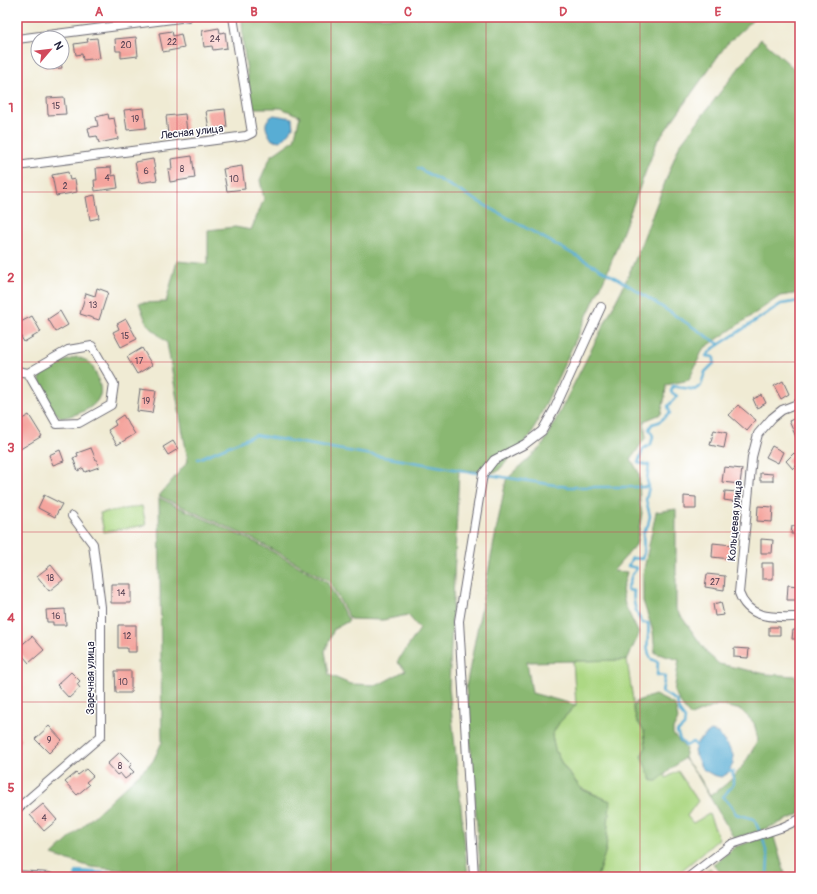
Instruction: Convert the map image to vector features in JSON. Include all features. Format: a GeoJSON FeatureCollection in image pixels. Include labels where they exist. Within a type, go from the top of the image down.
{"type":"FeatureCollection","features":[{"type":"Feature","properties":{"kind":"street"},"geometry":{"type":"LineString","coordinates":[[17,39],[188,17]]}},
{"type":"Feature","properties":{"kind":"street","name":"Лесная улица"},"geometry":{"type":"LineString","coordinates":[[17,166],[246,136],[252,133],[233,17]]}},
{"type":"Feature","properties":{"kind":"street"},"geometry":{"type":"LineString","coordinates":[[474,877],[459,621],[483,474],[494,460],[525,444],[542,431],[555,408],[601,307]]}},
{"type":"Feature","properties":{"kind":"street"},"geometry":{"type":"LineString","coordinates":[[17,371],[28,373],[68,350],[92,346],[114,384],[111,405],[79,423],[57,424],[28,373]]}},
{"type":"Feature","properties":{"kind":"street","name":"Кольцевая улица"},"geometry":{"type":"LineString","coordinates":[[800,403],[782,410],[772,418],[758,434],[752,457],[739,593],[747,608],[756,614],[767,616],[800,617]]}},
{"type":"Feature","properties":{"kind":"street","name":"Заречная улица"},"geometry":{"type":"LineString","coordinates":[[17,809],[101,736],[100,607],[93,544],[72,516]]}},
{"type":"Feature","properties":{"kind":"street"},"geometry":{"type":"LineString","coordinates":[[689,877],[732,844],[800,819]]}},
{"type":"Feature","properties":{"kind":"street"},"geometry":{"type":"LineString","coordinates":[[17,875],[49,877]]}},
{"type":"Feature","properties":{"kind":"green space"},"geometry":{"type":"Polygon","coordinates":[[[242,17],[756,17],[726,45],[657,142],[607,273],[531,435],[497,472],[459,470],[449,687],[468,877],[192,877],[91,867],[52,855],[153,761],[162,742],[159,498],[257,543],[327,582],[349,621],[334,629],[325,651],[329,675],[350,684],[378,685],[406,670],[397,662],[420,629],[408,615],[383,620],[350,619],[329,581],[257,541],[159,496],[188,461],[167,343],[147,324],[139,303],[166,302],[177,261],[208,264],[208,230],[235,227],[251,230],[264,199],[260,180],[271,156],[294,140],[300,116],[281,108],[252,108],[243,43],[242,17]]]}},
{"type":"Feature","properties":{"kind":"green space"},"geometry":{"type":"Polygon","coordinates":[[[761,39],[800,74],[800,293],[780,296],[703,349],[689,380],[666,385],[661,414],[644,421],[646,437],[631,459],[639,473],[640,504],[642,513],[636,545],[613,571],[627,572],[622,590],[625,605],[639,634],[627,660],[527,662],[532,693],[576,705],[559,723],[552,735],[555,750],[562,764],[581,789],[610,801],[606,850],[597,877],[481,877],[466,687],[506,480],[543,445],[625,283],[679,146],[761,39]]]}},
{"type":"Feature","properties":{"kind":"green space"},"geometry":{"type":"Polygon","coordinates":[[[76,357],[91,364],[100,384],[100,395],[94,404],[89,408],[62,418],[53,410],[46,399],[41,387],[40,375],[47,368],[76,357]]]}},
{"type":"Feature","properties":{"kind":"green space"},"geometry":{"type":"Polygon","coordinates":[[[142,506],[146,525],[104,532],[100,513],[142,506]]]}},
{"type":"Feature","properties":{"kind":"green space"},"geometry":{"type":"Polygon","coordinates":[[[676,509],[676,609],[708,654],[719,664],[766,674],[795,676],[800,695],[800,814],[763,830],[734,838],[697,775],[684,758],[698,775],[710,795],[719,790],[733,778],[749,757],[758,740],[754,723],[741,710],[718,705],[691,716],[683,707],[674,692],[679,660],[655,653],[653,631],[643,601],[643,574],[656,512],[676,509]]]}},
{"type":"Feature","properties":{"kind":"green space"},"geometry":{"type":"Polygon","coordinates":[[[627,660],[633,708],[637,721],[644,731],[646,747],[658,746],[666,778],[678,771],[698,801],[687,816],[693,823],[709,814],[719,839],[674,877],[597,877],[606,850],[610,801],[581,788],[562,764],[555,750],[552,735],[559,723],[576,705],[573,661],[627,660]]]}},
{"type":"Feature","properties":{"kind":"green space"},"geometry":{"type":"Polygon","coordinates":[[[655,695],[675,705],[678,719],[673,729],[673,734],[686,749],[684,758],[657,781],[652,781],[641,756],[646,747],[644,731],[637,721],[633,707],[637,701],[655,695]]]}},
{"type":"Feature","properties":{"kind":"green space"},"geometry":{"type":"Polygon","coordinates":[[[773,834],[786,877],[725,877],[713,865],[735,847],[773,834]]]}},
{"type":"Feature","properties":{"kind":"green space"},"geometry":{"type":"Polygon","coordinates":[[[710,868],[719,877],[698,877],[710,868]]]}},
{"type":"Feature","properties":{"kind":"water"},"geometry":{"type":"Polygon","coordinates":[[[274,115],[292,118],[293,128],[281,141],[272,140],[266,129],[266,123],[270,117],[274,115]]]}},
{"type":"Feature","properties":{"kind":"water"},"geometry":{"type":"Polygon","coordinates":[[[711,731],[718,733],[733,755],[733,764],[727,774],[721,777],[704,770],[701,767],[694,751],[698,741],[711,731]]]}},
{"type":"Feature","properties":{"kind":"building"},"geometry":{"type":"Polygon","coordinates":[[[219,28],[220,33],[225,32],[227,48],[213,50],[212,46],[204,47],[202,31],[219,28]]]}},
{"type":"Feature","properties":{"kind":"building"},"geometry":{"type":"Polygon","coordinates":[[[172,31],[173,36],[181,34],[184,48],[163,52],[159,33],[172,31]]]}},
{"type":"Feature","properties":{"kind":"building"},"geometry":{"type":"Polygon","coordinates":[[[136,37],[138,56],[121,58],[121,51],[116,51],[115,39],[136,37]]]}},
{"type":"Feature","properties":{"kind":"building"},"geometry":{"type":"Polygon","coordinates":[[[97,38],[100,58],[83,60],[82,54],[76,55],[74,44],[88,42],[87,39],[97,38]]]}},
{"type":"Feature","properties":{"kind":"building"},"geometry":{"type":"Polygon","coordinates":[[[64,97],[66,114],[48,115],[47,98],[64,97]]]}},
{"type":"Feature","properties":{"kind":"building"},"geometry":{"type":"Polygon","coordinates":[[[144,108],[146,128],[127,130],[124,110],[144,108]]]}},
{"type":"Feature","properties":{"kind":"building"},"geometry":{"type":"Polygon","coordinates":[[[225,109],[227,127],[209,129],[206,111],[225,109]]]}},
{"type":"Feature","properties":{"kind":"building"},"geometry":{"type":"Polygon","coordinates":[[[108,114],[109,119],[114,118],[118,139],[99,143],[97,136],[90,137],[88,128],[98,126],[96,117],[108,114]]]}},
{"type":"Feature","properties":{"kind":"building"},"geometry":{"type":"Polygon","coordinates":[[[185,114],[187,132],[168,135],[166,116],[185,114]]]}},
{"type":"Feature","properties":{"kind":"building"},"geometry":{"type":"Polygon","coordinates":[[[192,156],[195,178],[170,182],[168,169],[172,169],[171,159],[192,156]]]}},
{"type":"Feature","properties":{"kind":"building"},"geometry":{"type":"Polygon","coordinates":[[[153,159],[157,180],[139,183],[135,162],[153,159]]]}},
{"type":"Feature","properties":{"kind":"building"},"geometry":{"type":"Polygon","coordinates":[[[242,166],[245,189],[227,191],[223,169],[242,166]]]}},
{"type":"Feature","properties":{"kind":"building"},"geometry":{"type":"Polygon","coordinates":[[[111,167],[112,176],[116,175],[118,188],[95,191],[94,180],[97,180],[96,168],[111,167]]]}},
{"type":"Feature","properties":{"kind":"building"},"geometry":{"type":"Polygon","coordinates":[[[68,172],[70,180],[75,179],[77,192],[56,196],[52,175],[68,172]]]}},
{"type":"Feature","properties":{"kind":"building"},"geometry":{"type":"Polygon","coordinates":[[[95,195],[99,218],[90,220],[86,197],[95,195]]]}},
{"type":"Feature","properties":{"kind":"building"},"geometry":{"type":"Polygon","coordinates":[[[97,288],[108,292],[99,320],[80,314],[86,293],[95,296],[97,288]]]}},
{"type":"Feature","properties":{"kind":"building"},"geometry":{"type":"Polygon","coordinates":[[[60,311],[68,325],[56,332],[48,319],[60,311]]]}},
{"type":"Feature","properties":{"kind":"building"},"geometry":{"type":"Polygon","coordinates":[[[32,316],[41,332],[24,342],[17,330],[17,324],[32,316]]]}},
{"type":"Feature","properties":{"kind":"building"},"geometry":{"type":"Polygon","coordinates":[[[126,319],[137,339],[121,347],[113,332],[119,329],[117,324],[126,319]]]}},
{"type":"Feature","properties":{"kind":"building"},"geometry":{"type":"Polygon","coordinates":[[[142,348],[152,365],[137,374],[127,357],[142,348]]]}},
{"type":"Feature","properties":{"kind":"building"},"geometry":{"type":"Polygon","coordinates":[[[783,381],[789,394],[781,399],[774,386],[783,381]]]}},
{"type":"Feature","properties":{"kind":"building"},"geometry":{"type":"Polygon","coordinates":[[[140,389],[156,391],[152,413],[137,411],[140,389]]]}},
{"type":"Feature","properties":{"kind":"building"},"geometry":{"type":"Polygon","coordinates":[[[762,395],[766,403],[757,408],[753,399],[762,395]]]}},
{"type":"Feature","properties":{"kind":"building"},"geometry":{"type":"Polygon","coordinates":[[[738,405],[756,420],[747,431],[729,415],[738,405]]]}},
{"type":"Feature","properties":{"kind":"building"},"geometry":{"type":"Polygon","coordinates":[[[29,415],[42,436],[17,451],[17,422],[29,415]]]}},
{"type":"Feature","properties":{"kind":"building"},"geometry":{"type":"Polygon","coordinates":[[[123,415],[135,434],[117,445],[108,430],[116,425],[114,421],[123,415]]]}},
{"type":"Feature","properties":{"kind":"building"},"geometry":{"type":"Polygon","coordinates":[[[800,416],[800,435],[796,437],[789,421],[800,416]]]}},
{"type":"Feature","properties":{"kind":"building"},"geometry":{"type":"Polygon","coordinates":[[[714,430],[727,433],[724,448],[710,445],[714,430]]]}},
{"type":"Feature","properties":{"kind":"building"},"geometry":{"type":"Polygon","coordinates":[[[173,441],[178,449],[168,455],[163,447],[173,441]]]}},
{"type":"Feature","properties":{"kind":"building"},"geometry":{"type":"Polygon","coordinates":[[[772,446],[783,452],[778,463],[766,457],[772,446]]]}},
{"type":"Feature","properties":{"kind":"building"},"geometry":{"type":"Polygon","coordinates":[[[91,448],[99,467],[85,472],[83,468],[78,471],[73,458],[78,456],[77,453],[91,448]]]}},
{"type":"Feature","properties":{"kind":"building"},"geometry":{"type":"Polygon","coordinates":[[[60,450],[64,461],[53,465],[49,455],[60,450]]]}},
{"type":"Feature","properties":{"kind":"building"},"geometry":{"type":"Polygon","coordinates":[[[794,453],[800,459],[800,462],[793,469],[786,461],[794,453]]]}},
{"type":"Feature","properties":{"kind":"building"},"geometry":{"type":"Polygon","coordinates":[[[724,467],[742,469],[740,484],[722,482],[724,467]]]}},
{"type":"Feature","properties":{"kind":"building"},"geometry":{"type":"Polygon","coordinates":[[[760,473],[773,474],[773,481],[760,481],[760,473]]]}},
{"type":"Feature","properties":{"kind":"building"},"geometry":{"type":"Polygon","coordinates":[[[725,491],[738,492],[737,502],[724,500],[725,491]]]}},
{"type":"Feature","properties":{"kind":"building"},"geometry":{"type":"Polygon","coordinates":[[[44,495],[62,504],[55,517],[38,508],[44,495]]]}},
{"type":"Feature","properties":{"kind":"building"},"geometry":{"type":"Polygon","coordinates":[[[684,496],[696,497],[696,509],[684,509],[684,496]]]}},
{"type":"Feature","properties":{"kind":"building"},"geometry":{"type":"Polygon","coordinates":[[[758,506],[773,507],[772,522],[757,521],[758,506]]]}},
{"type":"Feature","properties":{"kind":"building"},"geometry":{"type":"Polygon","coordinates":[[[792,526],[800,527],[800,534],[791,534],[792,526]]]}},
{"type":"Feature","properties":{"kind":"building"},"geometry":{"type":"Polygon","coordinates":[[[761,539],[773,540],[772,553],[761,553],[761,539]]]}},
{"type":"Feature","properties":{"kind":"building"},"geometry":{"type":"Polygon","coordinates":[[[713,543],[732,545],[730,559],[712,557],[713,543]]]}},
{"type":"Feature","properties":{"kind":"building"},"geometry":{"type":"Polygon","coordinates":[[[762,563],[773,563],[773,579],[762,579],[762,563]]]}},
{"type":"Feature","properties":{"kind":"building"},"geometry":{"type":"Polygon","coordinates":[[[51,565],[63,580],[49,591],[37,576],[51,565]]]}},
{"type":"Feature","properties":{"kind":"building"},"geometry":{"type":"Polygon","coordinates":[[[707,574],[725,576],[724,590],[705,587],[707,574]]]}},
{"type":"Feature","properties":{"kind":"building"},"geometry":{"type":"Polygon","coordinates":[[[111,584],[131,584],[131,603],[111,603],[111,584]]]}},
{"type":"Feature","properties":{"kind":"building"},"geometry":{"type":"Polygon","coordinates":[[[788,585],[799,586],[798,600],[787,600],[788,585]]]}},
{"type":"Feature","properties":{"kind":"building"},"geometry":{"type":"Polygon","coordinates":[[[721,602],[724,615],[715,616],[713,604],[721,602]]]}},
{"type":"Feature","properties":{"kind":"building"},"geometry":{"type":"Polygon","coordinates":[[[65,609],[66,625],[53,625],[53,622],[47,622],[46,610],[65,609]]]}},
{"type":"Feature","properties":{"kind":"building"},"geometry":{"type":"Polygon","coordinates":[[[118,625],[136,625],[136,652],[127,652],[127,648],[118,648],[118,625]]]}},
{"type":"Feature","properties":{"kind":"building"},"geometry":{"type":"Polygon","coordinates":[[[769,627],[780,627],[780,635],[769,635],[769,627]]]}},
{"type":"Feature","properties":{"kind":"building"},"geometry":{"type":"Polygon","coordinates":[[[793,630],[800,630],[800,639],[792,639],[793,630]]]}},
{"type":"Feature","properties":{"kind":"building"},"geometry":{"type":"Polygon","coordinates":[[[32,636],[44,650],[29,663],[17,649],[32,636]]]}},
{"type":"Feature","properties":{"kind":"building"},"geometry":{"type":"Polygon","coordinates":[[[734,648],[749,649],[748,658],[734,657],[734,648]]]}},
{"type":"Feature","properties":{"kind":"building"},"geometry":{"type":"Polygon","coordinates":[[[115,671],[131,671],[131,693],[116,693],[115,671]]]}},
{"type":"Feature","properties":{"kind":"building"},"geometry":{"type":"Polygon","coordinates":[[[71,672],[80,681],[77,684],[80,688],[69,698],[57,685],[71,672]]]}},
{"type":"Feature","properties":{"kind":"building"},"geometry":{"type":"Polygon","coordinates":[[[49,726],[62,740],[49,753],[35,739],[49,726]]]}},
{"type":"Feature","properties":{"kind":"building"},"geometry":{"type":"Polygon","coordinates":[[[17,735],[22,740],[17,744],[17,735]]]}},
{"type":"Feature","properties":{"kind":"building"},"geometry":{"type":"Polygon","coordinates":[[[120,752],[132,764],[129,767],[134,772],[125,779],[120,773],[117,775],[107,764],[120,752]]]}},
{"type":"Feature","properties":{"kind":"building"},"geometry":{"type":"Polygon","coordinates":[[[86,769],[93,776],[86,782],[89,785],[77,795],[65,782],[76,773],[78,775],[86,769]]]}},
{"type":"Feature","properties":{"kind":"building"},"geometry":{"type":"Polygon","coordinates":[[[43,804],[57,820],[44,831],[30,815],[43,804]]]}},
{"type":"Feature","properties":{"kind":"waterway"},"geometry":{"type":"LineString","coordinates":[[418,168],[625,283],[719,344]]}},
{"type":"Feature","properties":{"kind":"waterway"},"geometry":{"type":"LineString","coordinates":[[697,747],[693,742],[686,746],[680,740],[677,732],[684,726],[685,719],[679,711],[677,701],[662,692],[665,676],[657,675],[658,662],[651,659],[649,654],[648,623],[642,623],[638,615],[634,604],[634,591],[627,590],[632,575],[637,568],[628,566],[632,558],[642,559],[644,552],[643,533],[648,525],[650,516],[646,500],[649,487],[647,480],[649,465],[638,463],[643,449],[651,444],[653,436],[649,429],[652,424],[659,422],[670,413],[668,406],[677,396],[671,392],[673,386],[695,390],[701,385],[705,372],[714,363],[714,357],[706,356],[714,348],[781,304],[800,301]]}},
{"type":"Feature","properties":{"kind":"waterway"},"geometry":{"type":"LineString","coordinates":[[198,459],[255,435],[568,487],[649,487]]}},
{"type":"Feature","properties":{"kind":"waterway"},"geometry":{"type":"LineString","coordinates":[[727,770],[733,772],[733,785],[723,797],[731,805],[736,814],[754,819],[763,839],[768,858],[767,877]]}},
{"type":"Feature","properties":{"kind":"waterway"},"geometry":{"type":"LineString","coordinates":[[79,875],[115,877]]}}]}
